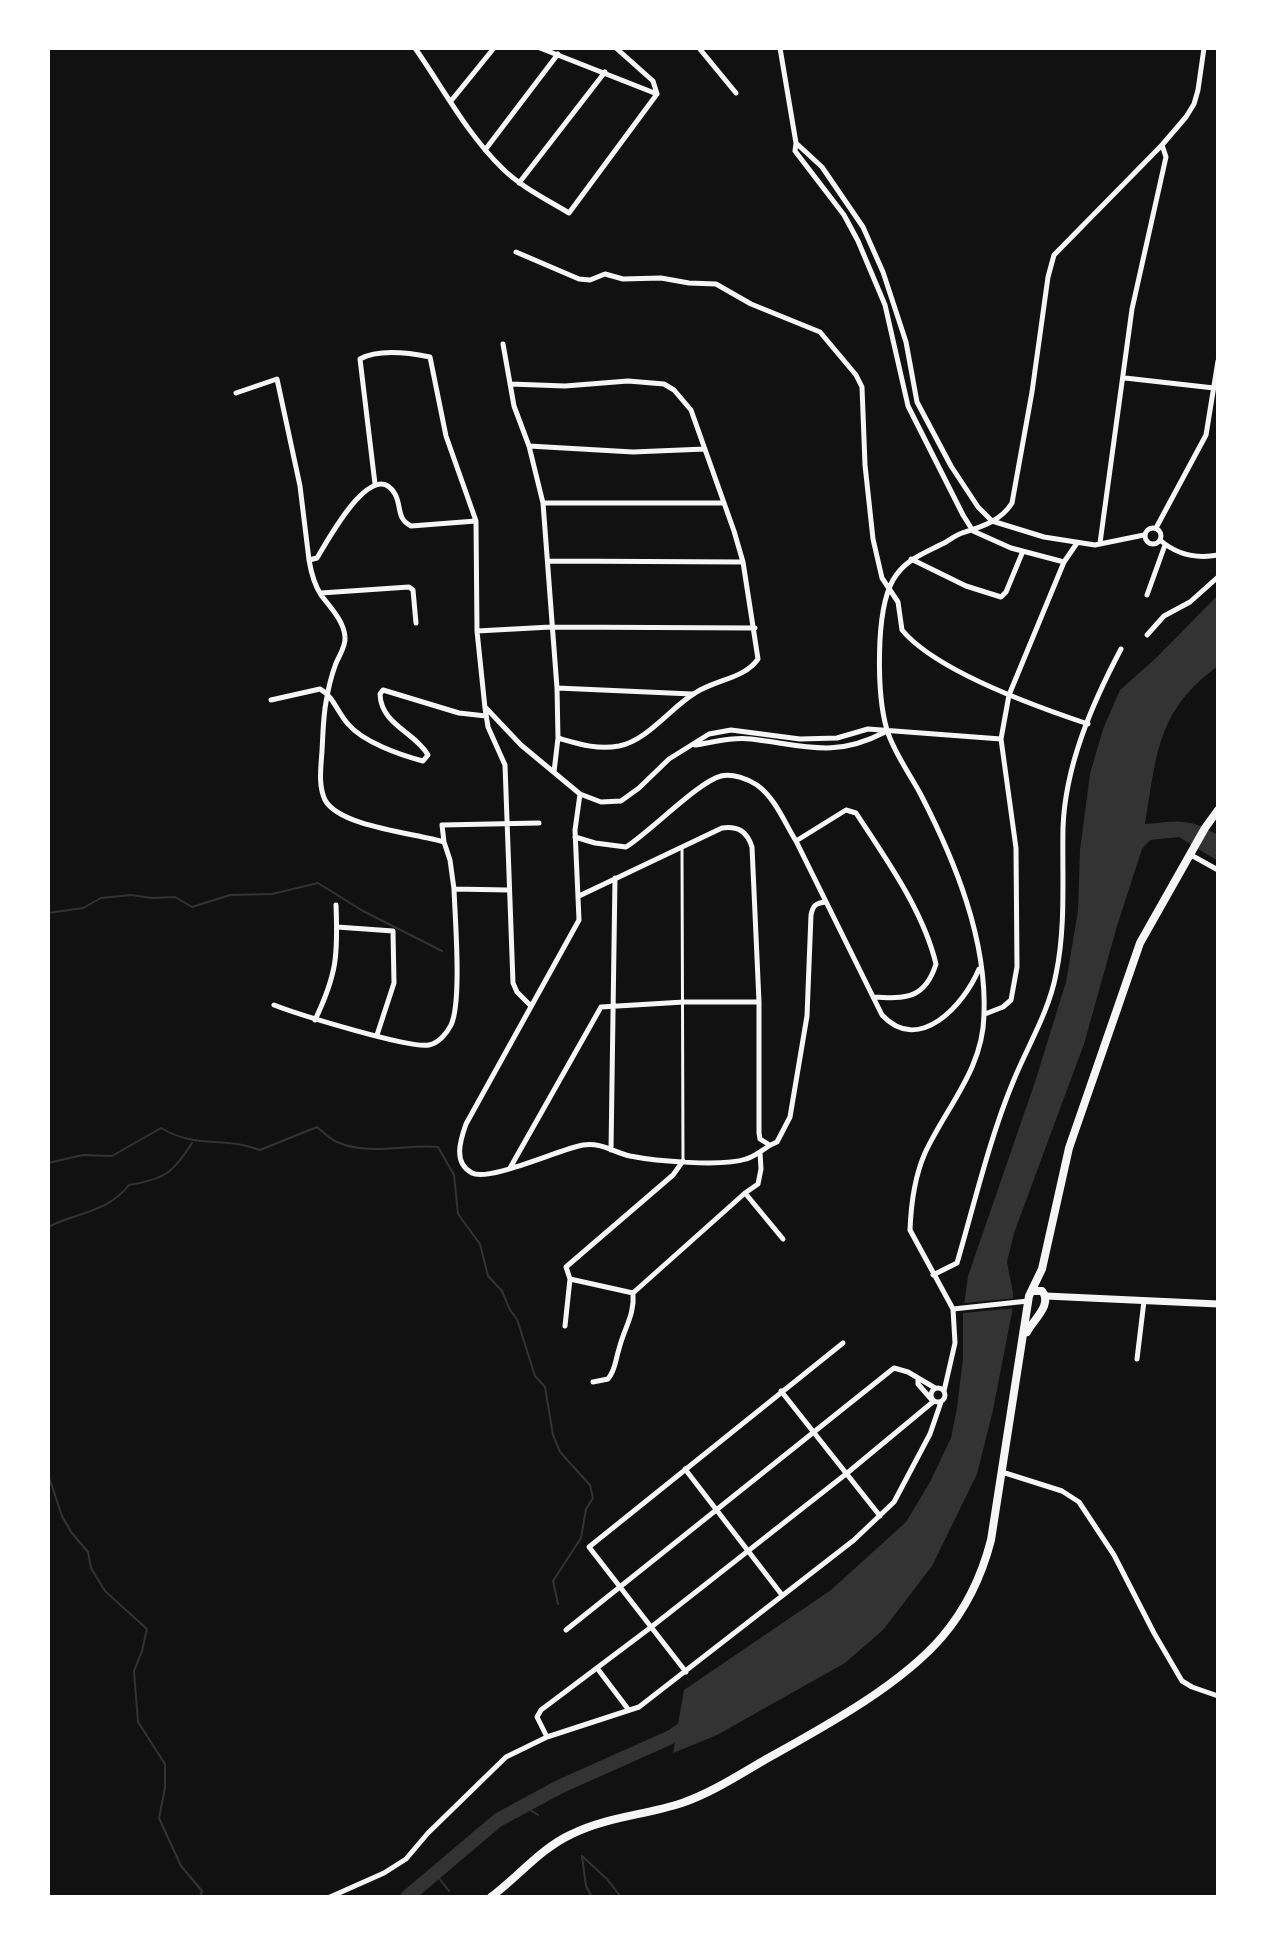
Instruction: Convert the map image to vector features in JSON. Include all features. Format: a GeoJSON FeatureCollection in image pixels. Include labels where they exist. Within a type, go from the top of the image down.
{"type":"FeatureCollection","features":[{"type":"Feature","properties":{"kind":"main road"},"geometry":{"type":"LineString","coordinates":[[491,1897],[560,1840],[605,1822],[680,1804],[700,1796],[832,1722],[877,1692],[923,1654],[958,1614],[983,1568],[991,1540],[1022,1343],[1024,1301],[1033,1291],[1042,1269],[1069,1148],[1140,943],[1218,810]]}},
{"type":"Feature","properties":{"kind":"main road"},"geometry":{"type":"LineString","coordinates":[[1022,1343],[1044,1306],[1046,1294],[1042,1269]]}},
{"type":"Feature","properties":{"kind":"main road"},"geometry":{"type":"LineString","coordinates":[[1033,1291],[1218,1304]]}},
{"type":"Feature","properties":{"kind":"main road"},"geometry":{"type":"LineString","coordinates":[[1024,1301],[1034,1308],[1044,1306]]}},
{"type":"Feature","properties":{"kind":"street"},"geometry":{"type":"LineString","coordinates":[[415,48],[485,150],[519,183],[569,213],[657,94]]}},
{"type":"Feature","properties":{"kind":"street"},"geometry":{"type":"LineString","coordinates":[[451,101],[494,48]]}},
{"type":"Feature","properties":{"kind":"street"},"geometry":{"type":"LineString","coordinates":[[540,48],[657,94]]}},
{"type":"Feature","properties":{"kind":"street"},"geometry":{"type":"LineString","coordinates":[[616,48],[653,81],[657,94]]}},
{"type":"Feature","properties":{"kind":"street"},"geometry":{"type":"LineString","coordinates":[[699,48],[736,93]]}},
{"type":"Feature","properties":{"kind":"street"},"geometry":{"type":"LineString","coordinates":[[780,48],[795,151],[844,215],[858,241],[885,305],[908,406],[963,515],[973,531],[1011,548],[1064,562]]}},
{"type":"Feature","properties":{"kind":"street"},"geometry":{"type":"LineString","coordinates":[[330,1897],[384,1873],[406,1859],[506,1757],[547,1737],[639,1707],[880,1516],[894,1502],[915,1465],[939,1414],[931,1393],[947,1380],[955,1343],[953,1309],[910,1230],[914,1188],[927,1150],[977,1061],[985,1014],[975,933],[963,891],[921,795],[887,730],[880,634],[889,588],[910,559],[959,534],[973,531],[1006,511],[1014,497],[1054,255],[1162,145],[1194,104],[1204,48]]}},
{"type":"Feature","properties":{"kind":"street"},"geometry":{"type":"LineString","coordinates":[[485,150],[558,54]]}},
{"type":"Feature","properties":{"kind":"street"},"geometry":{"type":"LineString","coordinates":[[519,183],[605,72]]}},
{"type":"Feature","properties":{"kind":"street"},"geometry":{"type":"LineString","coordinates":[[796,143],[822,167],[863,227],[883,272],[906,342],[917,402],[962,484],[992,521],[1076,545],[1144,535],[1148,529],[1156,528]]}},
{"type":"Feature","properties":{"kind":"street"},"geometry":{"type":"LineString","coordinates":[[1100,543],[1138,274],[1166,157],[1162,145]]}},
{"type":"Feature","properties":{"kind":"street"},"geometry":{"type":"LineString","coordinates":[[516,252],[579,279],[590,280],[605,274],[623,279],[661,278],[716,284],[751,304],[820,332],[856,375],[862,387],[865,465],[877,564],[898,602],[900,624],[907,636],[947,665],[1009,695],[1088,724]]}},
{"type":"Feature","properties":{"kind":"street"},"geometry":{"type":"LineString","coordinates":[[503,344],[514,406],[529,446],[543,503],[557,688],[558,738],[554,772]]}},
{"type":"Feature","properties":{"kind":"street"},"geometry":{"type":"LineString","coordinates":[[375,484],[360,359],[388,353],[430,357],[446,436],[476,521],[477,631],[485,708],[488,727],[505,765],[513,983],[530,1005]]}},
{"type":"Feature","properties":{"kind":"street"},"geometry":{"type":"LineString","coordinates":[[1156,528],[1206,435],[1218,361]]}},
{"type":"Feature","properties":{"kind":"street"},"geometry":{"type":"LineString","coordinates":[[1125,378],[1214,388]]}},
{"type":"Feature","properties":{"kind":"street"},"geometry":{"type":"LineString","coordinates":[[236,393],[277,379],[300,486],[312,577],[345,636],[328,694],[320,783],[325,799],[333,810],[345,818],[444,842]]}},
{"type":"Feature","properties":{"kind":"street"},"geometry":{"type":"LineString","coordinates":[[510,384],[565,386],[628,381],[664,384],[674,390],[691,410],[705,449],[743,562],[755,628],[758,659],[751,670],[717,681],[693,694],[623,746],[596,748],[558,738]]}},
{"type":"Feature","properties":{"kind":"street"},"geometry":{"type":"LineString","coordinates":[[908,406],[917,402]]}},
{"type":"Feature","properties":{"kind":"street"},"geometry":{"type":"LineString","coordinates":[[529,446],[633,452],[705,449]]}},
{"type":"Feature","properties":{"kind":"street"},"geometry":{"type":"LineString","coordinates":[[309,560],[317,558],[339,521],[375,484],[387,485],[395,493],[399,514],[411,526],[476,521]]}},
{"type":"Feature","properties":{"kind":"street"},"geometry":{"type":"LineString","coordinates":[[543,503],[723,503]]}},
{"type":"Feature","properties":{"kind":"street"},"geometry":{"type":"LineString","coordinates":[[1147,595],[1163,542],[1156,528]]}},
{"type":"Feature","properties":{"kind":"street"},"geometry":{"type":"LineString","coordinates":[[1144,535],[1150,544],[1163,542],[1195,557],[1218,555]]}},
{"type":"Feature","properties":{"kind":"street"},"geometry":{"type":"LineString","coordinates":[[985,1014],[1011,1000],[1017,967],[1016,848],[1001,739],[1009,695],[1064,562],[1076,545]]}},
{"type":"Feature","properties":{"kind":"street"},"geometry":{"type":"LineString","coordinates":[[910,559],[966,586],[1001,597],[1024,551]]}},
{"type":"Feature","properties":{"kind":"street"},"geometry":{"type":"LineString","coordinates":[[548,561],[743,562]]}},
{"type":"Feature","properties":{"kind":"street"},"geometry":{"type":"LineString","coordinates":[[1147,635],[1164,616],[1190,602],[1218,577]]}},
{"type":"Feature","properties":{"kind":"street"},"geometry":{"type":"LineString","coordinates":[[320,593],[409,587],[413,590],[416,623]]}},
{"type":"Feature","properties":{"kind":"street"},"geometry":{"type":"LineString","coordinates":[[477,631],[551,627],[755,628]]}},
{"type":"Feature","properties":{"kind":"street"},"geometry":{"type":"LineString","coordinates":[[933,1275],[957,1263],[1002,1110],[1036,1032],[1056,975],[1067,792],[1078,748],[1121,649]]}},
{"type":"Feature","properties":{"kind":"street"},"geometry":{"type":"LineString","coordinates":[[271,700],[316,688],[328,694],[346,722],[365,740],[419,760],[425,760],[426,752],[396,727],[380,702],[383,690],[459,713],[486,716]]}},
{"type":"Feature","properties":{"kind":"street"},"geometry":{"type":"LineString","coordinates":[[557,688],[693,694]]}},
{"type":"Feature","properties":{"kind":"street"},"geometry":{"type":"LineString","coordinates":[[485,708],[521,745],[580,794],[601,802],[621,801],[669,759],[709,734],[731,730],[809,739],[837,738],[868,729],[1001,739]]}},
{"type":"Feature","properties":{"kind":"street"},"geometry":{"type":"LineString","coordinates":[[694,745],[741,738],[803,748],[835,749],[887,730]]}},
{"type":"Feature","properties":{"kind":"street"},"geometry":{"type":"LineString","coordinates":[[575,837],[626,847],[705,785],[721,776],[732,776],[758,786],[782,815],[882,1015],[890,1024],[911,1032],[943,1017],[962,1001],[980,968]]}},
{"type":"Feature","properties":{"kind":"street"},"geometry":{"type":"LineString","coordinates":[[580,794],[575,837],[579,920],[466,1124],[460,1141],[461,1160],[475,1175],[489,1176],[553,1153],[598,1143],[631,1156],[732,1163],[750,1158],[768,1144],[777,1142],[790,1117],[807,1016],[811,915],[813,907],[826,902]]}},
{"type":"Feature","properties":{"kind":"street"},"geometry":{"type":"LineString","coordinates":[[796,841],[846,810],[856,813],[925,930],[936,964],[927,986],[915,994],[873,997]]}},
{"type":"Feature","properties":{"kind":"street"},"geometry":{"type":"LineString","coordinates":[[274,1005],[315,1020],[426,1046],[442,1037],[455,1015],[457,958],[454,889],[442,825],[539,823]]}},
{"type":"Feature","properties":{"kind":"street"},"geometry":{"type":"LineString","coordinates":[[579,896],[722,828],[739,829],[749,837],[759,1002],[759,1133],[763,1142],[768,1144]]}},
{"type":"Feature","properties":{"kind":"street"},"geometry":{"type":"LineString","coordinates":[[1192,850],[1218,870]]}},
{"type":"Feature","properties":{"kind":"street"},"geometry":{"type":"LineString","coordinates":[[611,1150],[615,877]]}},
{"type":"Feature","properties":{"kind":"street"},"geometry":{"type":"LineString","coordinates":[[454,889],[508,890]]}},
{"type":"Feature","properties":{"kind":"street"},"geometry":{"type":"LineString","coordinates":[[315,1020],[335,970],[336,905]]}},
{"type":"Feature","properties":{"kind":"street"},"geometry":{"type":"LineString","coordinates":[[337,927],[393,931],[394,983],[377,1035]]}},
{"type":"Feature","properties":{"kind":"street"},"geometry":{"type":"LineString","coordinates":[[509,1169],[601,1007],[759,1002]]}},
{"type":"Feature","properties":{"kind":"street"},"geometry":{"type":"LineString","coordinates":[[633,1293],[758,1184],[760,1152]]}},
{"type":"Feature","properties":{"kind":"street"},"geometry":{"type":"LineString","coordinates":[[565,1326],[570,1279],[566,1267],[673,1175],[683,1161]]}},
{"type":"Feature","properties":{"kind":"street"},"geometry":{"type":"LineString","coordinates":[[745,1193],[783,1239]]}},
{"type":"Feature","properties":{"kind":"street"},"geometry":{"type":"LineString","coordinates":[[570,1279],[633,1293]]}},
{"type":"Feature","properties":{"kind":"street"},"geometry":{"type":"LineString","coordinates":[[593,1382],[608,1379],[615,1370],[619,1348],[635,1309],[633,1293]]}},
{"type":"Feature","properties":{"kind":"street"},"geometry":{"type":"LineString","coordinates":[[953,1309],[1024,1301]]}},
{"type":"Feature","properties":{"kind":"street"},"geometry":{"type":"LineString","coordinates":[[1137,1359],[1144,1301]]}},
{"type":"Feature","properties":{"kind":"street"},"geometry":{"type":"LineString","coordinates":[[686,1672],[589,1547],[843,1343]]}},
{"type":"Feature","properties":{"kind":"street"},"geometry":{"type":"LineString","coordinates":[[547,1737],[537,1717],[541,1710],[650,1628],[936,1401],[945,1398],[939,1389],[894,1368],[566,1630]]}},
{"type":"Feature","properties":{"kind":"street"},"geometry":{"type":"LineString","coordinates":[[918,1379],[918,1384],[936,1401]]}},
{"type":"Feature","properties":{"kind":"street"},"geometry":{"type":"LineString","coordinates":[[781,1391],[880,1516]]}},
{"type":"Feature","properties":{"kind":"street"},"geometry":{"type":"LineString","coordinates":[[685,1469],[782,1595]]}},
{"type":"Feature","properties":{"kind":"street"},"geometry":{"type":"LineString","coordinates":[[1002,1472],[1062,1491],[1079,1502],[1114,1555],[1182,1681],[1218,1696]]}},
{"type":"Feature","properties":{"kind":"street"},"geometry":{"type":"LineString","coordinates":[[597,1668],[628,1709]]}},
{"type":"Feature","properties":{"kind":"lane"},"geometry":{"type":"LineString","coordinates":[[682,849],[683,1161]]}},
{"type":"Feature","properties":{"kind":"shaded area"},"geometry":{"type":"Polygon","coordinates":[[[1218,595],[1218,666],[1182,700],[1171,718],[1157,756],[1145,824],[1183,822],[1207,829],[1218,835],[1218,861],[1179,837],[1150,840],[1142,849],[1084,1044],[1014,1233],[1007,1262],[1013,1293],[1012,1312],[977,1474],[932,1566],[883,1630],[845,1663],[717,1735],[673,1753],[684,1690],[831,1590],[906,1522],[951,1438],[963,1358],[963,1313],[968,1276],[1066,982],[1078,911],[1080,850],[1090,774],[1103,729],[1120,690],[1218,595]]]}},
{"type":"Feature","properties":{"kind":"pier"},"geometry":{"type":"Polygon","coordinates":[[[1017,1298],[1016,1308],[963,1313],[964,1303],[1017,1298]]]}},
{"type":"Feature","properties":{"kind":"waterway"},"geometry":{"type":"LineString","coordinates":[[48,913],[83,908],[101,898],[131,895],[175,897],[192,907],[230,895],[272,894],[318,883],[363,911],[442,951]]}},
{"type":"Feature","properties":{"kind":"waterway"},"geometry":{"type":"LineString","coordinates":[[48,1163],[83,1155],[112,1156],[161,1128],[186,1138],[260,1150],[317,1127],[337,1142],[361,1148],[438,1147],[454,1175],[458,1214],[480,1244],[488,1276],[502,1291],[517,1319],[535,1376],[545,1387],[553,1435],[560,1452],[590,1485],[593,1498],[586,1509],[581,1538],[553,1581],[558,1604]]}},
{"type":"Feature","properties":{"kind":"waterway"},"geometry":{"type":"LineString","coordinates":[[48,1227],[101,1207],[129,1185],[167,1173],[192,1143]]}},
{"type":"Feature","properties":{"kind":"waterway"},"geometry":{"type":"LineString","coordinates":[[48,1474],[62,1516],[88,1552],[91,1568],[105,1591],[147,1629],[134,1671],[138,1722],[165,1764],[165,1788],[159,1818],[181,1866],[202,1891],[200,1897]]}},
{"type":"Feature","properties":{"kind":"waterway"},"geometry":{"type":"LineString","coordinates":[[407,1897],[498,1820],[559,1787],[671,1737],[691,1723]]}},
{"type":"Feature","properties":{"kind":"waterway"},"geometry":{"type":"LineString","coordinates":[[524,1806],[538,1815]]}},
{"type":"Feature","properties":{"kind":"waterway"},"geometry":{"type":"LineString","coordinates":[[582,1856],[621,1897]]}},
{"type":"Feature","properties":{"kind":"waterway"},"geometry":{"type":"LineString","coordinates":[[582,1856],[586,1886],[592,1897]]}},
{"type":"Feature","properties":{"kind":"waterway"},"geometry":{"type":"LineString","coordinates":[[435,1873],[449,1891]]}}]}
